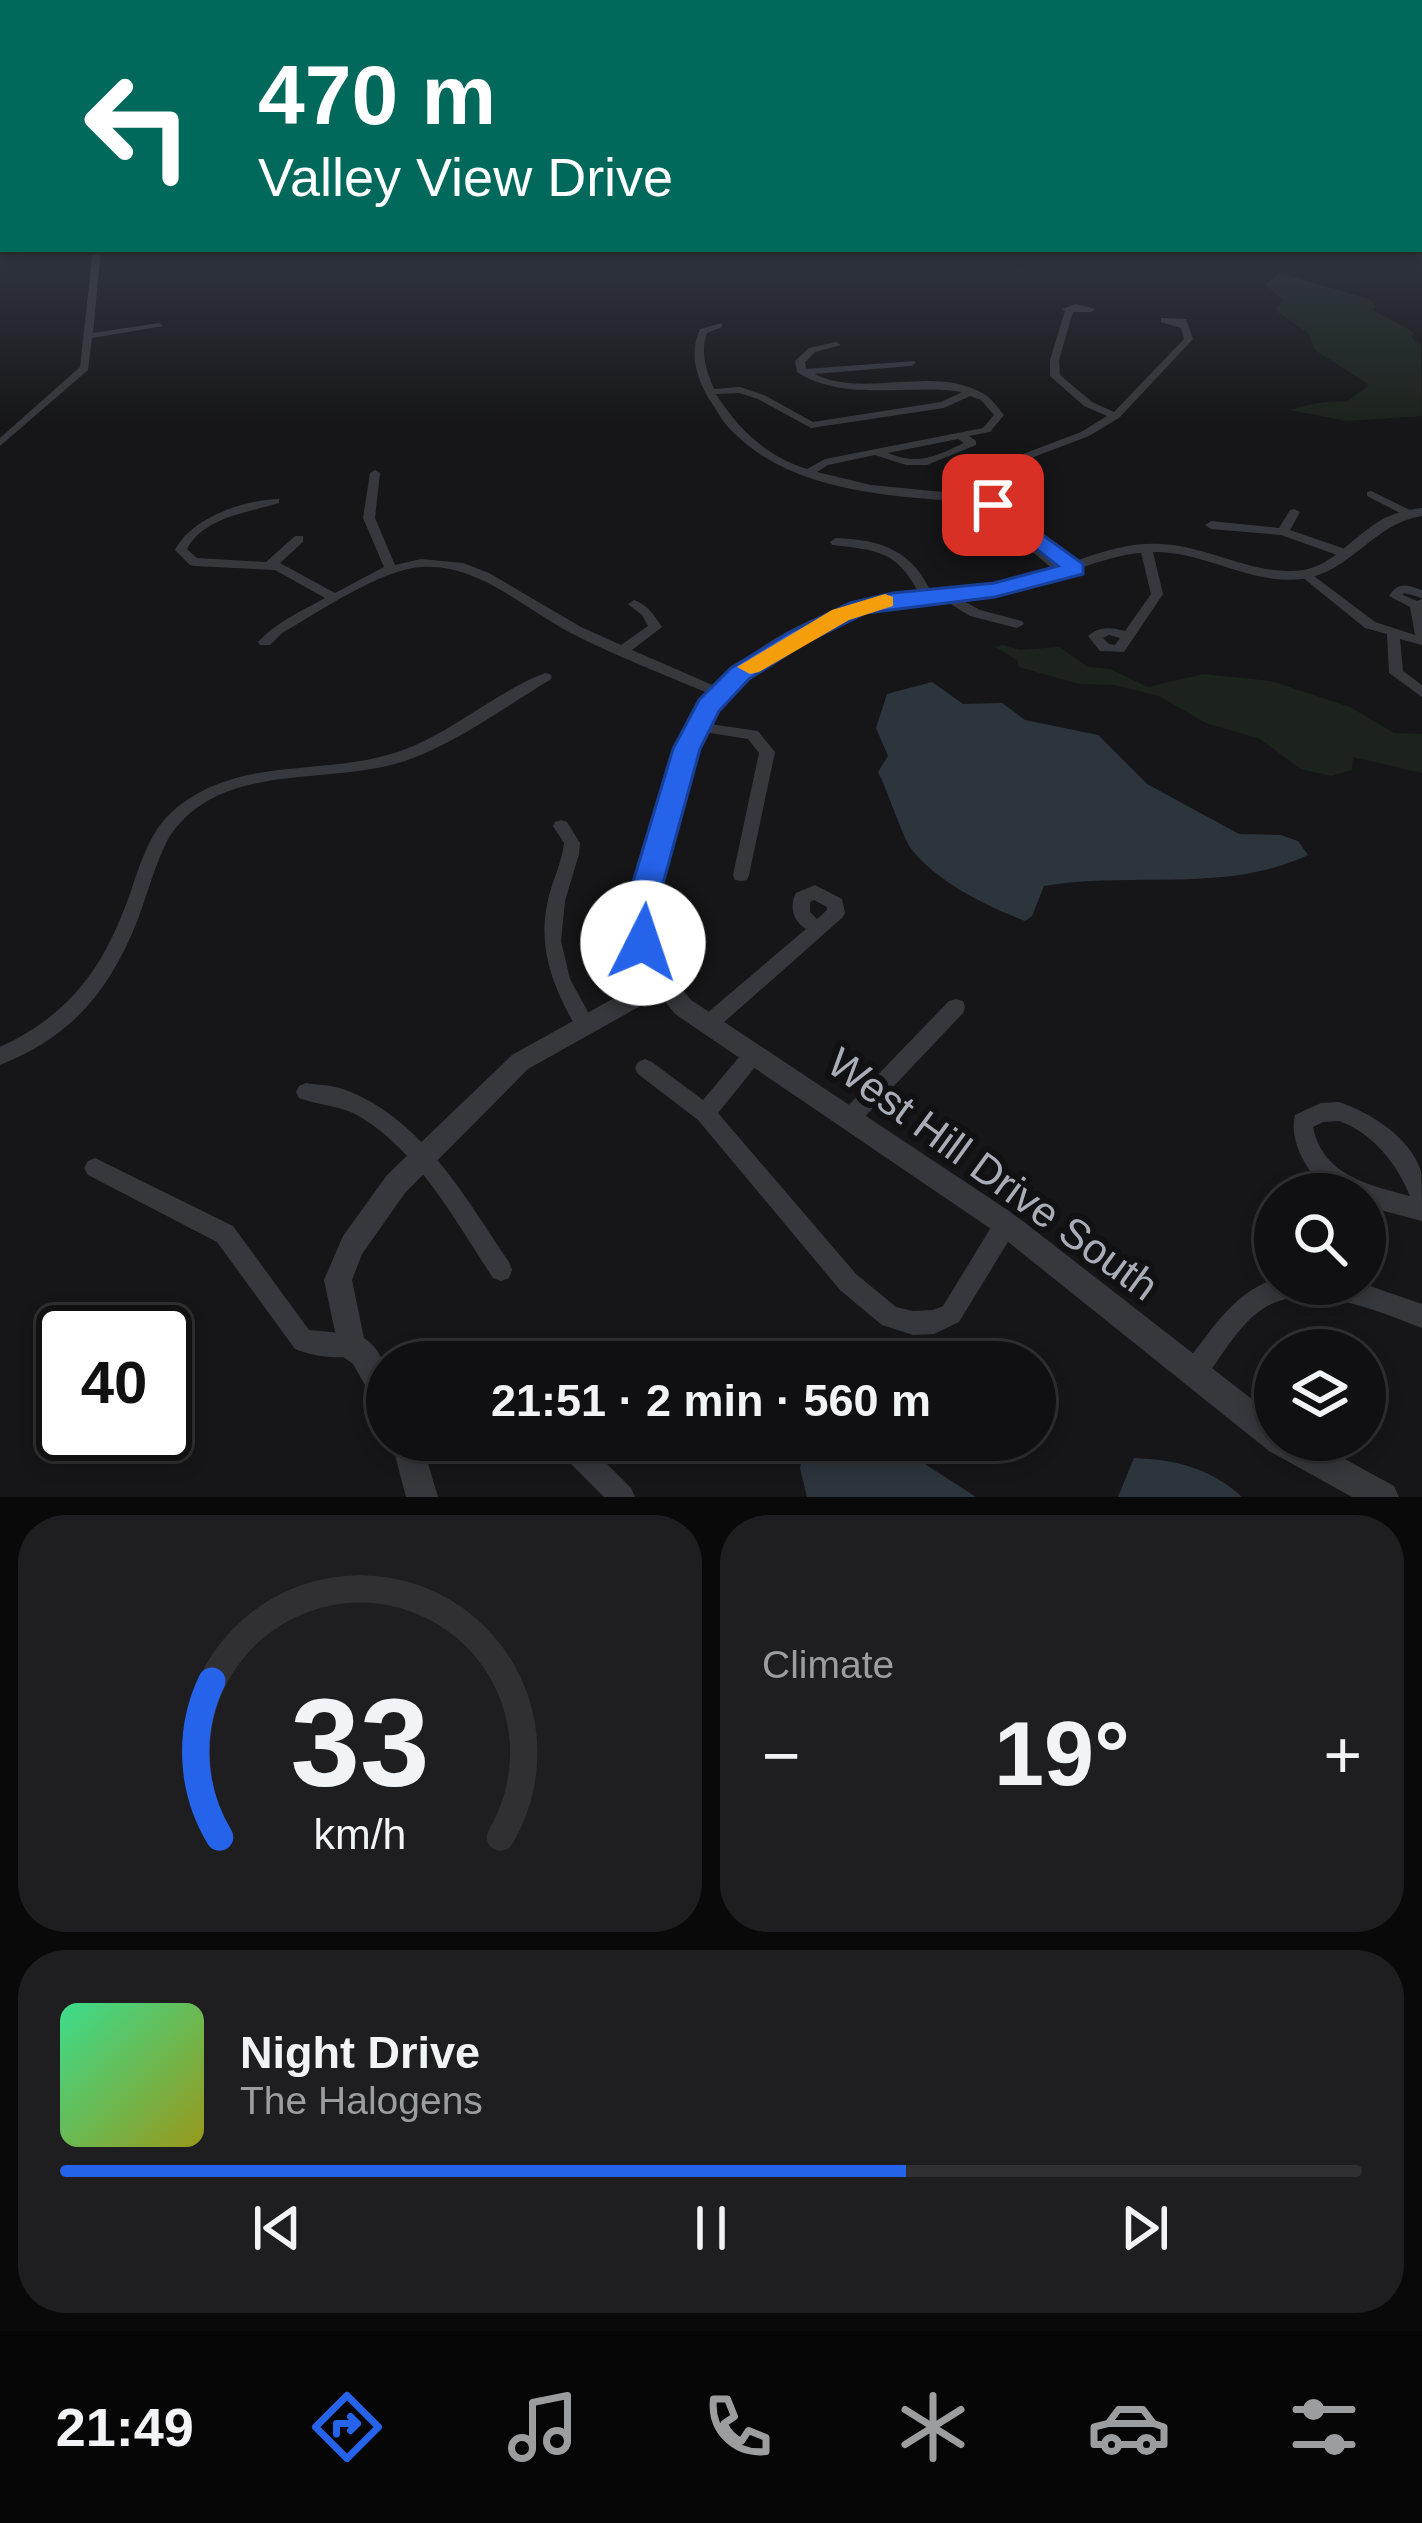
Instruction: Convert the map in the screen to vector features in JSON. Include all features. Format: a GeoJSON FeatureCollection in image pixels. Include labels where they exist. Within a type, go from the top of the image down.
{"type":"FeatureCollection","features":[{"type":"Feature","properties":{"kind":"street"},"geometry":{"type":"LineString","coordinates":[[0,443],[79,375],[88,360],[95,284]]}},
{"type":"Feature","properties":{"kind":"street"},"geometry":{"type":"LineString","coordinates":[[1066,310],[1064,334],[1053,359],[1055,376],[1088,404],[1115,416]]}},
{"type":"Feature","properties":{"kind":"street"},"geometry":{"type":"LineString","coordinates":[[719,325],[704,331],[697,356],[710,392],[740,436],[774,459],[808,472],[988,498],[1011,524],[1070,570]]}},
{"type":"Feature","properties":{"kind":"street"},"geometry":{"type":"LineString","coordinates":[[91,336],[159,326]]}},
{"type":"Feature","properties":{"kind":"street"},"geometry":{"type":"LineString","coordinates":[[988,498],[992,479],[1006,464],[1084,434],[1115,416],[1190,339],[1186,327]]}},
{"type":"Feature","properties":{"kind":"street"},"geometry":{"type":"LineString","coordinates":[[836,345],[807,352],[799,364],[802,372],[837,386],[944,386],[990,402],[998,416],[986,430],[926,465],[876,452]]}},
{"type":"Feature","properties":{"kind":"street"},"geometry":{"type":"LineString","coordinates":[[802,372],[911,363]]}},
{"type":"Feature","properties":{"kind":"street"},"geometry":{"type":"LineString","coordinates":[[710,392],[746,392],[811,425],[944,405],[970,392]]}},
{"type":"Feature","properties":{"kind":"street"},"geometry":{"type":"LineString","coordinates":[[808,472],[819,463],[987,437]]}},
{"type":"Feature","properties":{"kind":"street"},"geometry":{"type":"LineString","coordinates":[[375,473],[369,518],[391,569]]}},
{"type":"Feature","properties":{"kind":"street"},"geometry":{"type":"LineString","coordinates":[[1371,494],[1414,512]]}},
{"type":"Feature","properties":{"kind":"street"},"geometry":{"type":"LineString","coordinates":[[275,501],[199,528],[186,537],[181,550],[194,562],[270,565],[334,598]]}},
{"type":"Feature","properties":{"kind":"street"},"geometry":{"type":"LineString","coordinates":[[1283,532],[1294,512]]}},
{"type":"Feature","properties":{"kind":"street"},"geometry":{"type":"LineString","coordinates":[[1306,574],[1344,553],[1387,520],[1414,512]]}},
{"type":"Feature","properties":{"kind":"street"},"geometry":{"type":"LineString","coordinates":[[1210,525],[1283,532],[1344,553]]}},
{"type":"Feature","properties":{"kind":"street"},"geometry":{"type":"LineString","coordinates":[[270,565],[298,539]]}},
{"type":"Feature","properties":{"kind":"street"},"geometry":{"type":"LineString","coordinates":[[836,542],[874,544],[896,554],[936,595],[975,613],[1017,624]]}},
{"type":"Feature","properties":{"kind":"street"},"geometry":{"type":"LineString","coordinates":[[1126,636],[1138,627],[1157,594],[1146,548]]}},
{"type":"Feature","properties":{"kind":"street"},"geometry":{"type":"LineString","coordinates":[[352,1346],[338,1280],[352,1245],[396,1184],[520,1062],[661,983],[643,943],[642,902],[696,727],[718,693],[764,657],[840,615],[876,603],[995,590],[1146,548],[1306,574],[1355,616],[1393,635],[1422,638],[1420,601]]}},
{"type":"Feature","properties":{"kind":"street"},"geometry":{"type":"LineString","coordinates":[[265,642],[277,630],[391,569],[443,563],[473,570],[548,616],[718,693]]}},
{"type":"Feature","properties":{"kind":"street"},"geometry":{"type":"LineString","coordinates":[[634,604],[655,627],[672,636]]}},
{"type":"Feature","properties":{"kind":"street"},"geometry":{"type":"LineString","coordinates":[[622,650],[655,627]]}},
{"type":"Feature","properties":{"kind":"street"},"geometry":{"type":"LineString","coordinates":[[1393,635],[1396,673],[1422,692]]}},
{"type":"Feature","properties":{"kind":"street"},"geometry":{"type":"LineString","coordinates":[[0,1056],[58,1026],[101,981],[158,844],[171,822],[190,806],[216,791],[278,773],[398,757],[545,677]]}},
{"type":"Feature","properties":{"kind":"street"},"geometry":{"type":"LineString","coordinates":[[696,727],[753,735],[766,752],[741,874]]}},
{"type":"Feature","properties":{"kind":"street"},"geometry":{"type":"LineString","coordinates":[[561,826],[572,843],[550,922],[552,958],[565,994],[584,1023]]}},
{"type":"Feature","properties":{"kind":"street"},"geometry":{"type":"LineString","coordinates":[[707,1025],[801,947],[818,926]]}},
{"type":"Feature","properties":{"kind":"street","name":"West Hill Drive South"},"geometry":{"type":"LineString","coordinates":[[661,983],[707,1025],[1006,1224],[1254,1420]]}},
{"type":"Feature","properties":{"kind":"street"},"geometry":{"type":"LineString","coordinates":[[849,1120],[956,1006]]}},
{"type":"Feature","properties":{"kind":"street"},"geometry":{"type":"LineString","coordinates":[[705,1113],[753,1055]]}},
{"type":"Feature","properties":{"kind":"street"},"geometry":{"type":"LineString","coordinates":[[645,1068],[705,1113],[848,1282],[890,1317],[913,1323],[951,1314],[1006,1224]]}},
{"type":"Feature","properties":{"kind":"street"},"geometry":{"type":"LineString","coordinates":[[306,1092],[345,1098],[410,1142],[502,1270]]}},
{"type":"Feature","properties":{"kind":"street"},"geometry":{"type":"LineString","coordinates":[[1327,1173],[1306,1146],[1302,1122],[1332,1112],[1365,1123],[1408,1166],[1422,1198]]}},
{"type":"Feature","properties":{"kind":"street"},"geometry":{"type":"LineString","coordinates":[[94,1168],[225,1234],[303,1341],[352,1346],[366,1359]]}},
{"type":"Feature","properties":{"kind":"street"},"geometry":{"type":"LineString","coordinates":[[1386,1201],[1422,1210]]}},
{"type":"Feature","properties":{"kind":"street"},"geometry":{"type":"LineString","coordinates":[[1193,1375],[1250,1303],[1294,1286],[1342,1291],[1422,1316]]}},
{"type":"Feature","properties":{"kind":"street"},"geometry":{"type":"LineString","coordinates":[[412,1461],[422,1497]]}},
{"type":"Feature","properties":{"kind":"street"},"geometry":{"type":"LineString","coordinates":[[586,1461],[622,1497]]}},
{"type":"Feature","properties":{"kind":"street","name":"West Hill Drive South"},"geometry":{"type":"LineString","coordinates":[[1312,1461],[1382,1497]]}},
{"type":"Feature","properties":{"kind":"shaded area"},"geometry":{"type":"Polygon","coordinates":[[[1317,284],[1369,299],[1373,310],[1413,332],[1412,338],[1421,345],[1422,416],[1346,421],[1290,410],[1347,402],[1369,385],[1315,350],[1308,333],[1279,313],[1276,309],[1282,300],[1266,285],[1317,284]]]}},
{"type":"Feature","properties":{"kind":"shaded area"},"geometry":{"type":"Polygon","coordinates":[[[995,647],[1020,650],[1059,647],[1088,667],[1110,669],[1148,687],[1203,674],[1271,681],[1350,707],[1394,733],[1422,734],[1422,773],[1353,757],[1352,770],[1331,776],[1301,769],[1260,739],[1206,723],[1159,696],[1114,685],[1079,684],[1019,667],[1017,660],[995,647]]]}},
{"type":"Feature","properties":{"kind":"shaded area"},"geometry":{"type":"Polygon","coordinates":[[[932,682],[963,704],[1002,703],[1025,720],[1098,735],[1147,784],[1239,834],[1281,835],[1298,841],[1308,855],[1277,867],[1212,878],[1044,886],[1032,916],[1025,921],[995,908],[949,883],[912,850],[878,772],[888,756],[876,728],[887,694],[932,682]]]}},
{"type":"Feature","properties":{"kind":"shaded area"},"geometry":{"type":"Polygon","coordinates":[[[1134,1458],[1192,1467],[1242,1497],[1118,1497],[1134,1458]]]}},
{"type":"Feature","properties":{"kind":"shaded area"},"geometry":{"type":"Polygon","coordinates":[[[802,1461],[920,1461],[976,1497],[807,1497],[802,1461]]]}},
{"type":"Feature","properties":{"kind":"slow traffic"},"geometry":{"type":"LineString","coordinates":[[750,667],[840,615],[885,601]]}},
{"type":"Feature","properties":{"kind":"route"},"geometry":{"type":"LineString","coordinates":[[643,943],[642,902],[686,749],[718,693],[764,657],[858,608],[995,590],[1075,569],[1011,524],[993,505]]}}]}
